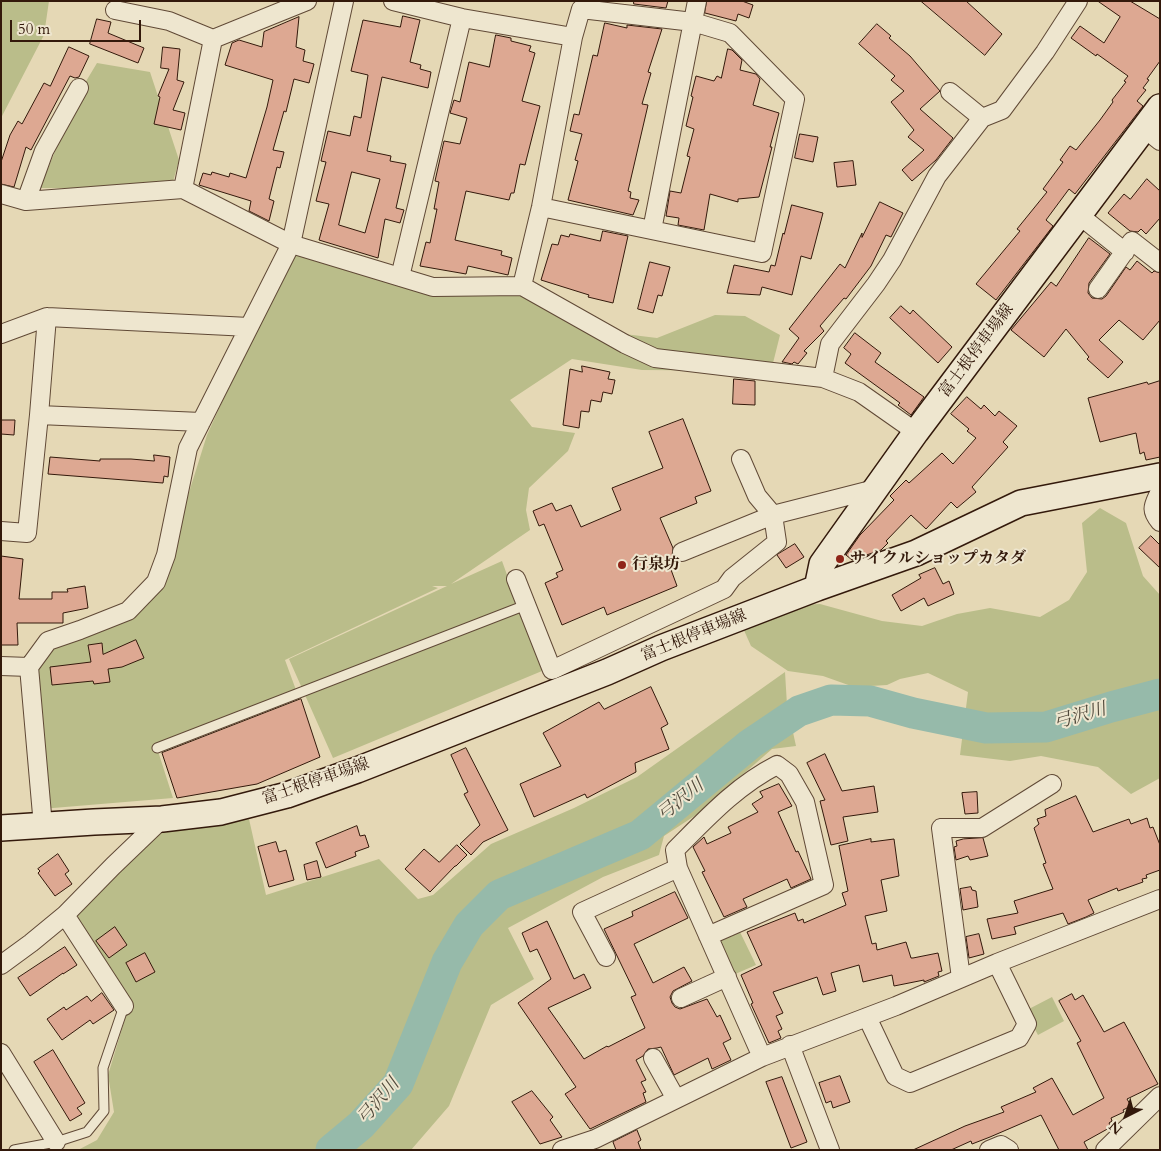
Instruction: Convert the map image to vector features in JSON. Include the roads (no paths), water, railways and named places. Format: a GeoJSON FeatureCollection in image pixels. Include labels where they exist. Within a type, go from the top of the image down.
{"type":"FeatureCollection","features":[{"type":"Feature","properties":{"kind":"main road","name":"富士根停車場線"},"geometry":{"type":"LineString","coordinates":[[1,828],[162,819],[221,812],[295,792],[357,770],[817,588],[822,564],[875,489],[1079,215],[1152,134],[1160,107]]}},
{"type":"Feature","properties":{"kind":"main road"},"geometry":{"type":"LineString","coordinates":[[817,588],[916,553],[1022,503],[1160,476]]}},
{"type":"Feature","properties":{"kind":"street"},"geometry":{"type":"LineString","coordinates":[[115,10],[169,21],[212,38],[307,1]]}},
{"type":"Feature","properties":{"kind":"street"},"geometry":{"type":"LineString","coordinates":[[43,826],[29,667],[48,640],[80,630],[128,611],[156,582],[166,555],[188,448],[291,244],[344,1]]}},
{"type":"Feature","properties":{"kind":"street"},"geometry":{"type":"LineString","coordinates":[[394,1],[462,18],[573,37]]}},
{"type":"Feature","properties":{"kind":"street"},"geometry":{"type":"LineString","coordinates":[[652,230],[697,1]]}},
{"type":"Feature","properties":{"kind":"street"},"geometry":{"type":"LineString","coordinates":[[823,378],[830,344],[892,260],[937,176],[982,118],[1002,110],[1045,52],[1078,1]]}},
{"type":"Feature","properties":{"kind":"street"},"geometry":{"type":"LineString","coordinates":[[522,286],[541,207],[573,37],[581,9],[693,22],[730,34],[796,99],[762,253],[541,207]]}},
{"type":"Feature","properties":{"kind":"street"},"geometry":{"type":"LineString","coordinates":[[400,277],[462,18]]}},
{"type":"Feature","properties":{"kind":"street"},"geometry":{"type":"LineString","coordinates":[[183,189],[212,38]]}},
{"type":"Feature","properties":{"kind":"street"},"geometry":{"type":"LineString","coordinates":[[26,201],[44,151],[79,88]]}},
{"type":"Feature","properties":{"kind":"street"},"geometry":{"type":"LineString","coordinates":[[950,92],[982,118]]}},
{"type":"Feature","properties":{"kind":"street"},"geometry":{"type":"LineString","coordinates":[[1,194],[26,201],[183,189],[291,244],[433,287],[522,286],[625,344],[655,358],[823,378],[859,392],[916,432]]}},
{"type":"Feature","properties":{"kind":"street"},"geometry":{"type":"LineString","coordinates":[[1079,215],[1125,252]]}},
{"type":"Feature","properties":{"kind":"street"},"geometry":{"type":"LineString","coordinates":[[1098,290],[1132,241],[1160,263]]}},
{"type":"Feature","properties":{"kind":"street"},"geometry":{"type":"LineString","coordinates":[[1,334],[47,317],[249,327]]}},
{"type":"Feature","properties":{"kind":"street"},"geometry":{"type":"LineString","coordinates":[[1,531],[27,533],[47,317]]}},
{"type":"Feature","properties":{"kind":"street"},"geometry":{"type":"LineString","coordinates":[[39,415],[201,422]]}},
{"type":"Feature","properties":{"kind":"street"},"geometry":{"type":"LineString","coordinates":[[516,579],[552,670],[724,589],[732,578],[778,542],[773,515],[757,496],[741,459]]}},
{"type":"Feature","properties":{"kind":"street"},"geometry":{"type":"LineString","coordinates":[[682,552],[773,515],[875,489]]}},
{"type":"Feature","properties":{"kind":"street"},"geometry":{"type":"LineString","coordinates":[[1160,491],[1153,514],[1160,522]]}},
{"type":"Feature","properties":{"kind":"street"},"geometry":{"type":"LineString","coordinates":[[1,666],[29,667]]}},
{"type":"Feature","properties":{"kind":"street"},"geometry":{"type":"LineString","coordinates":[[708,936],[824,885],[805,802],[789,774],[777,766],[747,782],[723,802],[674,850],[678,868],[708,936],[727,977],[762,1057]]}},
{"type":"Feature","properties":{"kind":"street"},"geometry":{"type":"LineString","coordinates":[[961,978],[941,828],[982,828],[1052,784]]}},
{"type":"Feature","properties":{"kind":"street"},"geometry":{"type":"LineString","coordinates":[[1,965],[65,915],[162,819]]}},
{"type":"Feature","properties":{"kind":"street"},"geometry":{"type":"LineString","coordinates":[[606,958],[582,912],[678,868]]}},
{"type":"Feature","properties":{"kind":"street"},"geometry":{"type":"LineString","coordinates":[[562,1150],[595,1139],[790,1045],[867,1017],[997,963],[1160,899]]}},
{"type":"Feature","properties":{"kind":"street"},"geometry":{"type":"LineString","coordinates":[[65,915],[124,1006]]}},
{"type":"Feature","properties":{"kind":"street"},"geometry":{"type":"LineString","coordinates":[[867,1017],[895,1076],[910,1083],[1020,1038],[1027,1024],[997,963]]}},
{"type":"Feature","properties":{"kind":"street"},"geometry":{"type":"LineString","coordinates":[[681,998],[727,977]]}},
{"type":"Feature","properties":{"kind":"street"},"geometry":{"type":"LineString","coordinates":[[790,1045],[830,1150]]}},
{"type":"Feature","properties":{"kind":"street"},"geometry":{"type":"LineString","coordinates":[[1,1053],[56,1142]]}},
{"type":"Feature","properties":{"kind":"street"},"geometry":{"type":"LineString","coordinates":[[652,1058],[676,1099]]}},
{"type":"Feature","properties":{"kind":"street"},"geometry":{"type":"LineString","coordinates":[[1105,1150],[1159,1100]]}},
{"type":"Feature","properties":{"kind":"street"},"geometry":{"type":"LineString","coordinates":[[989,1150],[1001,1145],[1010,1150]]}},
{"type":"Feature","properties":{"kind":"lane"},"geometry":{"type":"LineString","coordinates":[[157,748],[526,605]]}},
{"type":"Feature","properties":{"kind":"lane"},"geometry":{"type":"LineString","coordinates":[[14,1150],[56,1142],[87,1132],[104,1111],[103,1068],[124,1006]]}},
{"type":"Feature","properties":{"kind":"waterway","name":"弓沢川"},"geometry":{"type":"LineString","coordinates":[[331,1150],[361,1125],[398,1084],[447,962],[469,925],[499,895],[640,835],[750,744],[799,711],[831,700],[870,701],[913,713],[986,728],[1046,727],[1160,694]]}},
{"type":"Feature","properties":{"kind":"place","name":"サイクルショップカタダ"},"geometry":{"type":"Point","coordinates":[840,559]}},
{"type":"Feature","properties":{"kind":"place","name":"行泉坊"},"geometry":{"type":"Point","coordinates":[622,565]}}]}
